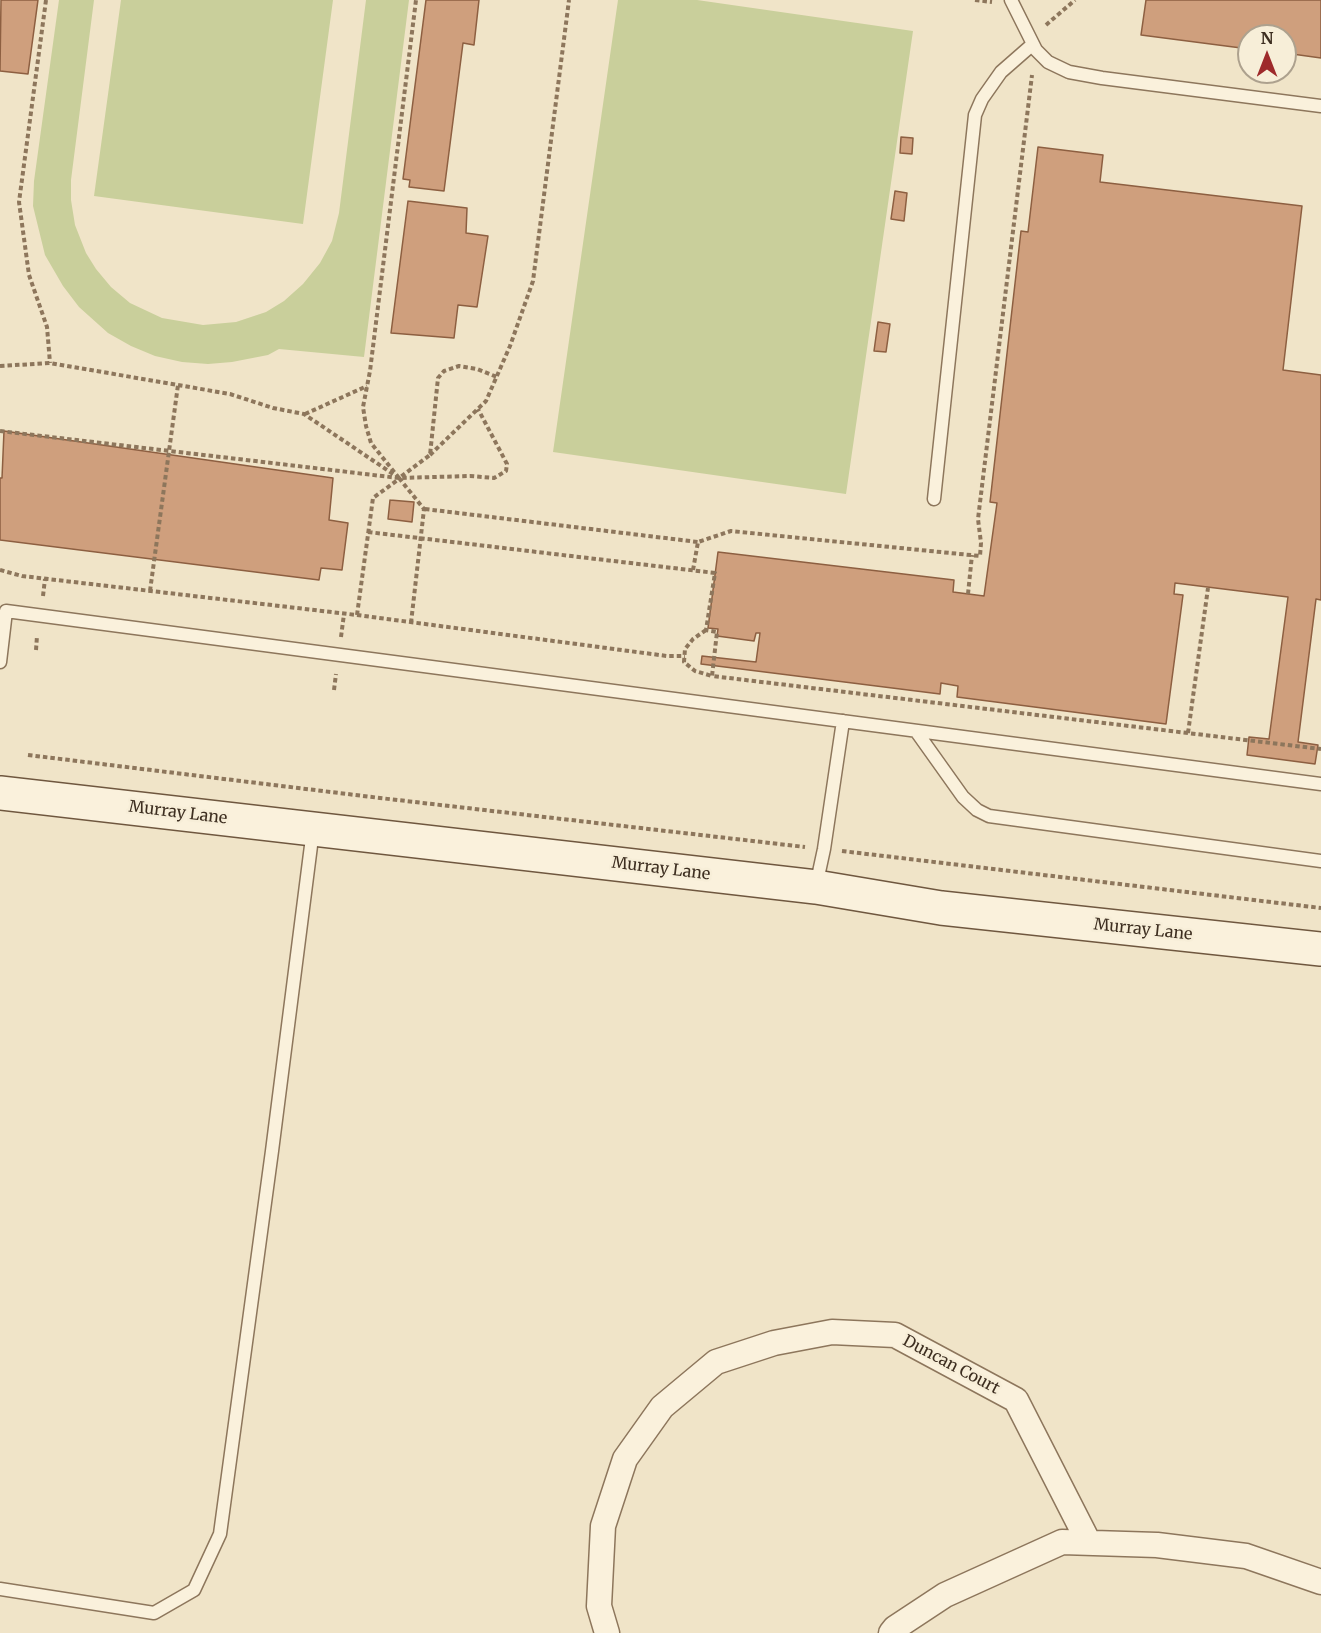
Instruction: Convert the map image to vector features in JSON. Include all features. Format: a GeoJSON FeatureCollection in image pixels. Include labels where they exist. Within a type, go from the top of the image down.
{"type":"FeatureCollection","features":[{"type":"Feature","properties":{"kind":"main road","name":"Murray Lane"},"geometry":{"type":"LineString","coordinates":[[0,793],[816,887],[941,908],[1321,950]]}},
{"type":"Feature","properties":{"kind":"street","name":"Duncan Court"},"geometry":{"type":"LineString","coordinates":[[607,1633],[599,1606],[603,1526],[625,1460],[662,1407],[716,1362],[774,1343],[832,1332],[896,1335],[1016,1400],[1089,1543]]}},
{"type":"Feature","properties":{"kind":"street"},"geometry":{"type":"LineString","coordinates":[[891,1633],[945,1594],[1062,1542],[1157,1545],[1246,1557],[1321,1582]]}},
{"type":"Feature","properties":{"kind":"lane"},"geometry":{"type":"LineString","coordinates":[[1011,0],[1033,44],[1048,62],[1061,69],[1079,74],[1321,106]]}},
{"type":"Feature","properties":{"kind":"lane"},"geometry":{"type":"LineString","coordinates":[[934,499],[975,115],[982,99],[1001,72],[1033,44]]}},
{"type":"Feature","properties":{"kind":"lane"},"geometry":{"type":"LineString","coordinates":[[0,662],[3,609],[1321,784]]}},
{"type":"Feature","properties":{"kind":"lane"},"geometry":{"type":"LineString","coordinates":[[816,887],[843,721]]}},
{"type":"Feature","properties":{"kind":"lane"},"geometry":{"type":"LineString","coordinates":[[916,731],[963,797],[977,810],[988,816],[1321,861]]}},
{"type":"Feature","properties":{"kind":"lane"},"geometry":{"type":"LineString","coordinates":[[0,1589],[154,1613],[194,1590],[220,1534],[271,1162],[313,829]]}},
{"type":"Feature","properties":{"kind":"path"},"geometry":{"type":"LineString","coordinates":[[46,0],[20,202],[30,275],[47,327],[50,363]]}},
{"type":"Feature","properties":{"kind":"path"},"geometry":{"type":"LineString","coordinates":[[411,623],[424,509],[371,443],[363,407],[416,0]]}},
{"type":"Feature","properties":{"kind":"path"},"geometry":{"type":"LineString","coordinates":[[357,615],[373,498],[430,455],[486,401],[517,328],[533,281],[569,0]]}},
{"type":"Feature","properties":{"kind":"path"},"geometry":{"type":"LineString","coordinates":[[975,0],[996,3]]}},
{"type":"Feature","properties":{"kind":"path"},"geometry":{"type":"LineString","coordinates":[[1046,24],[1075,0]]}},
{"type":"Feature","properties":{"kind":"path"},"geometry":{"type":"LineString","coordinates":[[0,366],[50,363],[230,394],[273,408],[304,414],[399,478]]}},
{"type":"Feature","properties":{"kind":"path"},"geometry":{"type":"LineString","coordinates":[[430,455],[438,378],[444,371],[459,366],[477,369],[497,377]]}},
{"type":"Feature","properties":{"kind":"path"},"geometry":{"type":"LineString","coordinates":[[150,591],[178,384]]}},
{"type":"Feature","properties":{"kind":"path"},"geometry":{"type":"LineString","coordinates":[[304,414],[367,386]]}},
{"type":"Feature","properties":{"kind":"path"},"geometry":{"type":"LineString","coordinates":[[0,431],[399,478],[470,476],[494,478],[506,471],[507,464],[478,409]]}},
{"type":"Feature","properties":{"kind":"path"},"geometry":{"type":"LineString","coordinates":[[424,509],[698,542]]}},
{"type":"Feature","properties":{"kind":"path"},"geometry":{"type":"LineString","coordinates":[[368,532],[715,573],[706,630]]}},
{"type":"Feature","properties":{"kind":"path"},"geometry":{"type":"LineString","coordinates":[[968,594],[972,555]]}},
{"type":"Feature","properties":{"kind":"path"},"geometry":{"type":"LineString","coordinates":[[0,570],[22,576],[357,615],[668,656],[685,656]]}},
{"type":"Feature","properties":{"kind":"path"},"geometry":{"type":"LineString","coordinates":[[1188,733],[1208,588]]}},
{"type":"Feature","properties":{"kind":"path"},"geometry":{"type":"LineString","coordinates":[[711,676],[717,632],[706,630],[693,639],[685,649],[684,662],[694,671],[711,676],[1321,749]]}},
{"type":"Feature","properties":{"kind":"path"},"geometry":{"type":"LineString","coordinates":[[28,754],[380,798],[1321,908]]}},
{"type":"Feature","properties":{"kind":"green space"},"geometry":{"type":"Polygon","coordinates":[[[59,0],[94,0],[71,180],[75,225],[86,253],[111,287],[130,303],[162,318],[203,325],[236,322],[266,312],[284,301],[303,284],[320,263],[332,241],[339,213],[366,0],[409,0],[364,357],[279,349],[268,355],[232,362],[208,364],[182,362],[155,356],[131,346],[108,333],[79,307],[63,286],[45,255],[33,206],[34,181],[59,0]]]}},
{"type":"Feature","properties":{"kind":"green space"},"geometry":{"type":"Polygon","coordinates":[[[121,0],[333,0],[303,224],[94,196],[121,0]]]}},
{"type":"Feature","properties":{"kind":"green space"},"geometry":{"type":"Polygon","coordinates":[[[618,0],[697,0],[913,31],[846,494],[553,452],[618,0]]]}},
{"type":"Feature","properties":{"kind":"building"},"geometry":{"type":"Polygon","coordinates":[[[1,0],[38,0],[28,74],[0,71],[1,0]]]}},
{"type":"Feature","properties":{"kind":"building"},"geometry":{"type":"Polygon","coordinates":[[[426,0],[479,0],[474,45],[463,43],[444,191],[409,187],[410,180],[403,179],[426,0]]]}},
{"type":"Feature","properties":{"kind":"building"},"geometry":{"type":"Polygon","coordinates":[[[1146,0],[1321,0],[1321,58],[1297,55],[1297,24],[1237,24],[1237,47],[1141,35],[1146,0]]]}},
{"type":"Feature","properties":{"kind":"building"},"geometry":{"type":"Polygon","coordinates":[[[901,137],[913,138],[912,154],[900,153],[901,137]]]}},
{"type":"Feature","properties":{"kind":"building"},"geometry":{"type":"Polygon","coordinates":[[[1038,147],[1103,155],[1100,182],[1302,206],[1283,370],[1321,375],[1321,600],[1316,599],[1298,742],[1318,745],[1315,764],[1247,755],[1249,737],[1269,739],[1288,597],[1175,583],[1174,594],[1183,595],[1166,724],[957,697],[958,686],[941,683],[940,694],[701,664],[702,656],[756,662],[760,633],[756,633],[754,641],[717,636],[718,629],[708,628],[718,552],[954,580],[953,592],[984,596],[997,503],[990,502],[1021,231],[1028,232],[1038,147]]]}},
{"type":"Feature","properties":{"kind":"building"},"geometry":{"type":"Polygon","coordinates":[[[895,191],[907,193],[904,221],[891,219],[895,191]]]}},
{"type":"Feature","properties":{"kind":"building"},"geometry":{"type":"Polygon","coordinates":[[[408,201],[467,208],[466,233],[488,236],[477,307],[458,305],[454,338],[391,333],[408,201]]]}},
{"type":"Feature","properties":{"kind":"building"},"geometry":{"type":"Polygon","coordinates":[[[878,322],[890,324],[886,352],[874,351],[878,322]]]}},
{"type":"Feature","properties":{"kind":"building"},"geometry":{"type":"Polygon","coordinates":[[[4,431],[333,478],[329,520],[348,523],[342,570],[321,568],[319,580],[0,540],[0,478],[2,478],[4,431]]]}},
{"type":"Feature","properties":{"kind":"building"},"geometry":{"type":"Polygon","coordinates":[[[390,500],[414,502],[412,522],[388,519],[390,500]]]}}]}
